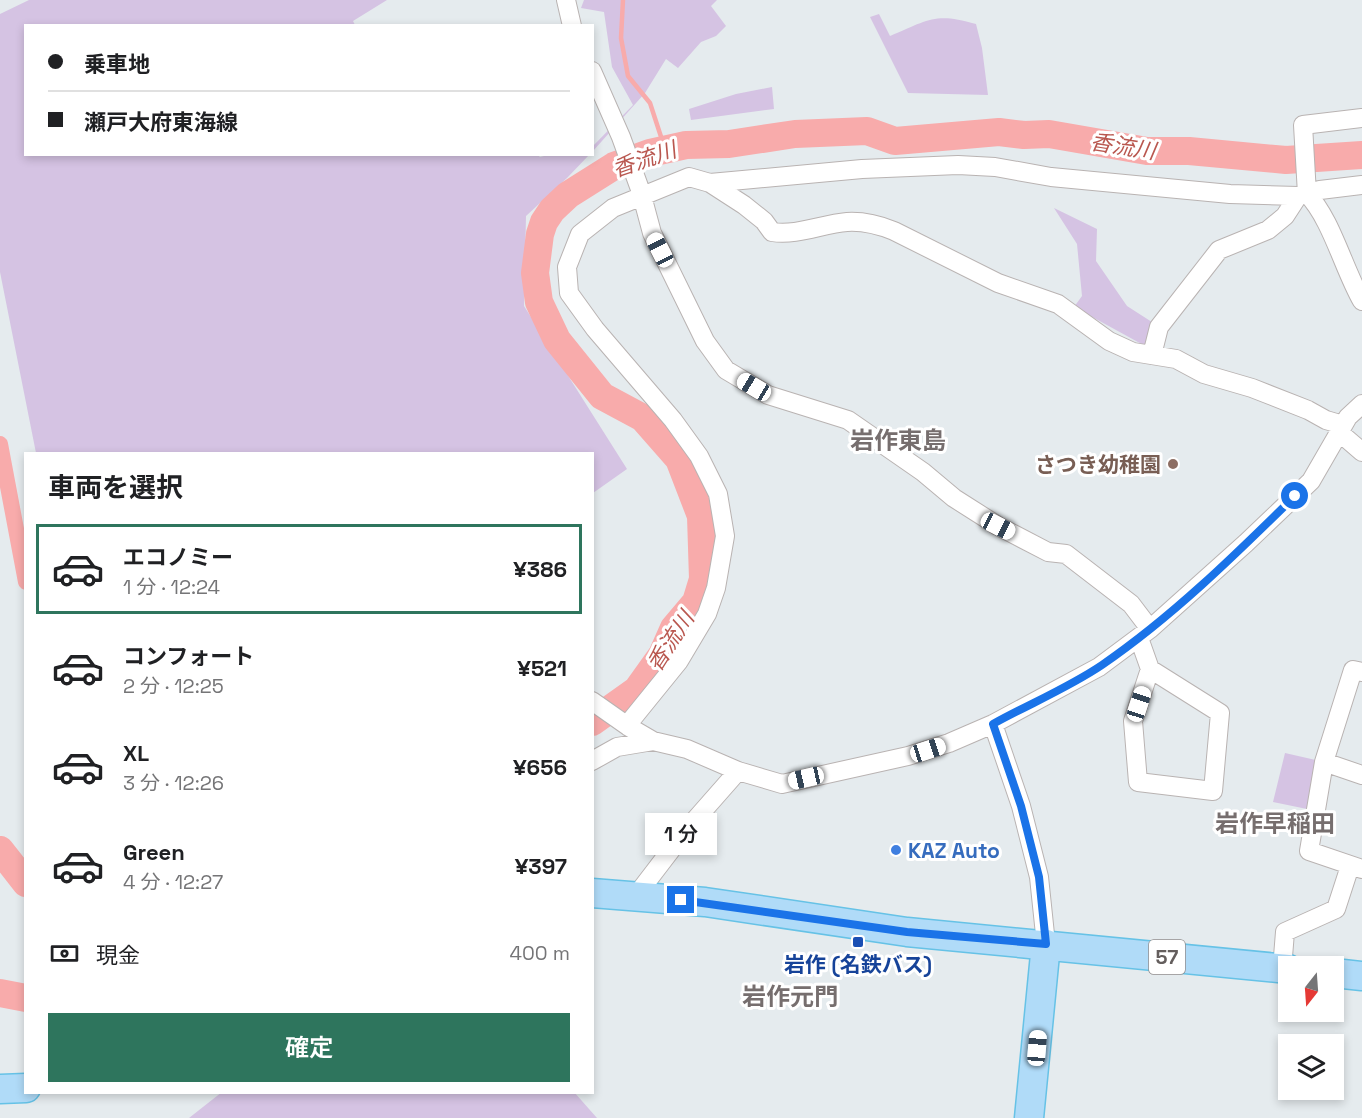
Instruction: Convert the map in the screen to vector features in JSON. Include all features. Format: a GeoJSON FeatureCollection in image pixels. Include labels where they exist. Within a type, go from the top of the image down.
{"type":"FeatureCollection","features":[{"type":"Feature","properties":{"kind":"main road","name":"57"},"geometry":{"type":"LineString","coordinates":[[594,893],[705,902],[907,932],[1278,968]]}},
{"type":"Feature","properties":{"kind":"main road"},"geometry":{"type":"LineString","coordinates":[[1029,1118],[1046,944]]}},
{"type":"Feature","properties":{"kind":"main road"},"geometry":{"type":"LineString","coordinates":[[1344,974],[1362,976]]}},
{"type":"Feature","properties":{"kind":"main road"},"geometry":{"type":"LineString","coordinates":[[0,1089],[24,1088]]}},
{"type":"Feature","properties":{"kind":"street"},"geometry":{"type":"LineString","coordinates":[[566,0],[572,24]]}},
{"type":"Feature","properties":{"kind":"street"},"geometry":{"type":"LineString","coordinates":[[594,75],[621,139],[652,233],[705,341],[726,370],[768,395],[848,420],[923,472],[954,498],[998,526],[1048,552],[1066,554],[1131,604],[1145,633],[1150,669],[1133,721],[1138,782],[1213,791],[1220,713],[1150,669]]}},
{"type":"Feature","properties":{"kind":"street"},"geometry":{"type":"LineString","coordinates":[[1152,355],[1159,327],[1219,250],[1268,230],[1285,216],[1303,195],[1303,125],[1362,118]]}},
{"type":"Feature","properties":{"kind":"street"},"geometry":{"type":"LineString","coordinates":[[711,183],[862,170],[958,165],[995,167],[1051,177],[1218,193],[1303,195],[1320,190],[1362,185]]}},
{"type":"Feature","properties":{"kind":"street"},"geometry":{"type":"LineString","coordinates":[[627,726],[678,662],[707,614],[716,588],[725,536],[718,494],[699,456],[673,420],[595,329],[569,293],[567,267],[580,234],[614,208],[688,177],[711,183],[764,221],[772,232],[787,234],[848,222],[877,225],[894,231],[998,284],[1058,304],[1108,341],[1132,352],[1176,359],[1204,374],[1252,388],[1308,410],[1342,429],[1362,452]]}},
{"type":"Feature","properties":{"kind":"street"},"geometry":{"type":"LineString","coordinates":[[1303,195],[1318,205],[1347,274],[1362,302]]}},
{"type":"Feature","properties":{"kind":"street"},"geometry":{"type":"LineString","coordinates":[[594,702],[653,741],[687,749],[738,771],[782,784],[908,756],[949,743],[993,724],[1099,667],[1145,633],[1246,543],[1311,481],[1348,417],[1362,404]]}},
{"type":"Feature","properties":{"kind":"street"},"geometry":{"type":"LineString","coordinates":[[1285,956],[1286,932],[1336,909],[1356,868],[1309,851],[1324,762],[1353,670],[1362,672]]}},
{"type":"Feature","properties":{"kind":"street"},"geometry":{"type":"LineString","coordinates":[[993,724],[1021,806],[1039,877],[1046,944]]}},
{"type":"Feature","properties":{"kind":"street"},"geometry":{"type":"LineString","coordinates":[[594,760],[617,747],[653,741]]}},
{"type":"Feature","properties":{"kind":"street"},"geometry":{"type":"LineString","coordinates":[[1324,762],[1362,775]]}},
{"type":"Feature","properties":{"kind":"street"},"geometry":{"type":"LineString","coordinates":[[635,897],[687,829],[738,771]]}},
{"type":"Feature","properties":{"kind":"shaded area"},"geometry":{"type":"Polygon","coordinates":[[[29,0],[387,0],[353,21],[354,24],[24,24],[24,156],[588,156],[526,216],[524,306],[627,469],[594,492],[594,452],[36,452],[0,272],[0,14],[29,0]]]}},
{"type":"Feature","properties":{"kind":"shaded area"},"geometry":{"type":"Polygon","coordinates":[[[584,0],[717,0],[711,6],[726,26],[716,36],[701,42],[678,68],[666,59],[645,93],[594,150],[594,145],[633,105],[612,67],[604,12],[581,8],[584,0]]]}},
{"type":"Feature","properties":{"kind":"shaded area"},"geometry":{"type":"Polygon","coordinates":[[[879,14],[890,36],[923,22],[941,18],[976,24],[982,48],[988,95],[908,93],[870,17],[879,14]]]}},
{"type":"Feature","properties":{"kind":"shaded area"},"geometry":{"type":"Polygon","coordinates":[[[772,87],[774,109],[691,120],[689,109],[736,94],[772,87]]]}},
{"type":"Feature","properties":{"kind":"shaded area"},"geometry":{"type":"Polygon","coordinates":[[[1054,208],[1097,229],[1096,261],[1127,306],[1155,324],[1147,347],[1074,307],[1082,296],[1077,244],[1054,208]]]}},
{"type":"Feature","properties":{"kind":"shaded area"},"geometry":{"type":"Polygon","coordinates":[[[1285,753],[1320,761],[1307,809],[1273,802],[1285,753]]]}},
{"type":"Feature","properties":{"kind":"shaded area"},"geometry":{"type":"Polygon","coordinates":[[[219,1094],[576,1094],[597,1118],[189,1118],[219,1094]]]}},
{"type":"Feature","properties":{"kind":"waterway"},"geometry":{"type":"LineString","coordinates":[[623,0],[621,38],[628,76],[650,103],[665,149]]}},
{"type":"Feature","properties":{"kind":"waterway","name":"香流川"},"geometry":{"type":"LineString","coordinates":[[594,721],[637,690],[662,655],[674,628],[696,602],[703,579],[701,516],[679,459],[643,418],[602,396],[557,340],[539,302],[535,273],[540,234],[552,210],[568,195],[614,166],[650,153],[686,145],[729,144],[795,134],[867,131],[895,141],[999,132],[1024,135],[1049,134],[1147,151],[1189,151],[1286,160],[1362,155]]}},
{"type":"Feature","properties":{"kind":"waterway"},"geometry":{"type":"LineString","coordinates":[[0,444],[24,571]]}},
{"type":"Feature","properties":{"kind":"waterway"},"geometry":{"type":"LineString","coordinates":[[0,850],[24,880]]}},
{"type":"Feature","properties":{"kind":"waterway","name":"香流川"},"geometry":{"type":"LineString","coordinates":[[0,993],[24,998]]}},
{"type":"Feature","properties":{"kind":"place","name":"さつき幼稚園"},"geometry":{"type":"Point","coordinates":[1173,464]}},
{"type":"Feature","properties":{"kind":"place","name":"KAZ Auto"},"geometry":{"type":"Point","coordinates":[896,850]}},
{"type":"Feature","properties":{"kind":"place","name":"岩作 (名鉄バス)"},"geometry":{"type":"Point","coordinates":[858,942]}},
{"type":"Feature","properties":{"kind":"district","name":"岩作東島"},"geometry":{"type":"Point","coordinates":[898,440]}},
{"type":"Feature","properties":{"kind":"district","name":"岩作早稲田"},"geometry":{"type":"Point","coordinates":[1275,823]}},
{"type":"Feature","properties":{"kind":"district","name":"岩作元門"},"geometry":{"type":"Point","coordinates":[790,996]}},
{"type":"Feature","properties":{"kind":"route"},"geometry":{"type":"LineString","coordinates":[[681,900],[907,932],[1046,944],[1039,877],[1021,806],[993,724],[1099,667],[1135,641],[1175,608],[1295,496]]}}]}
